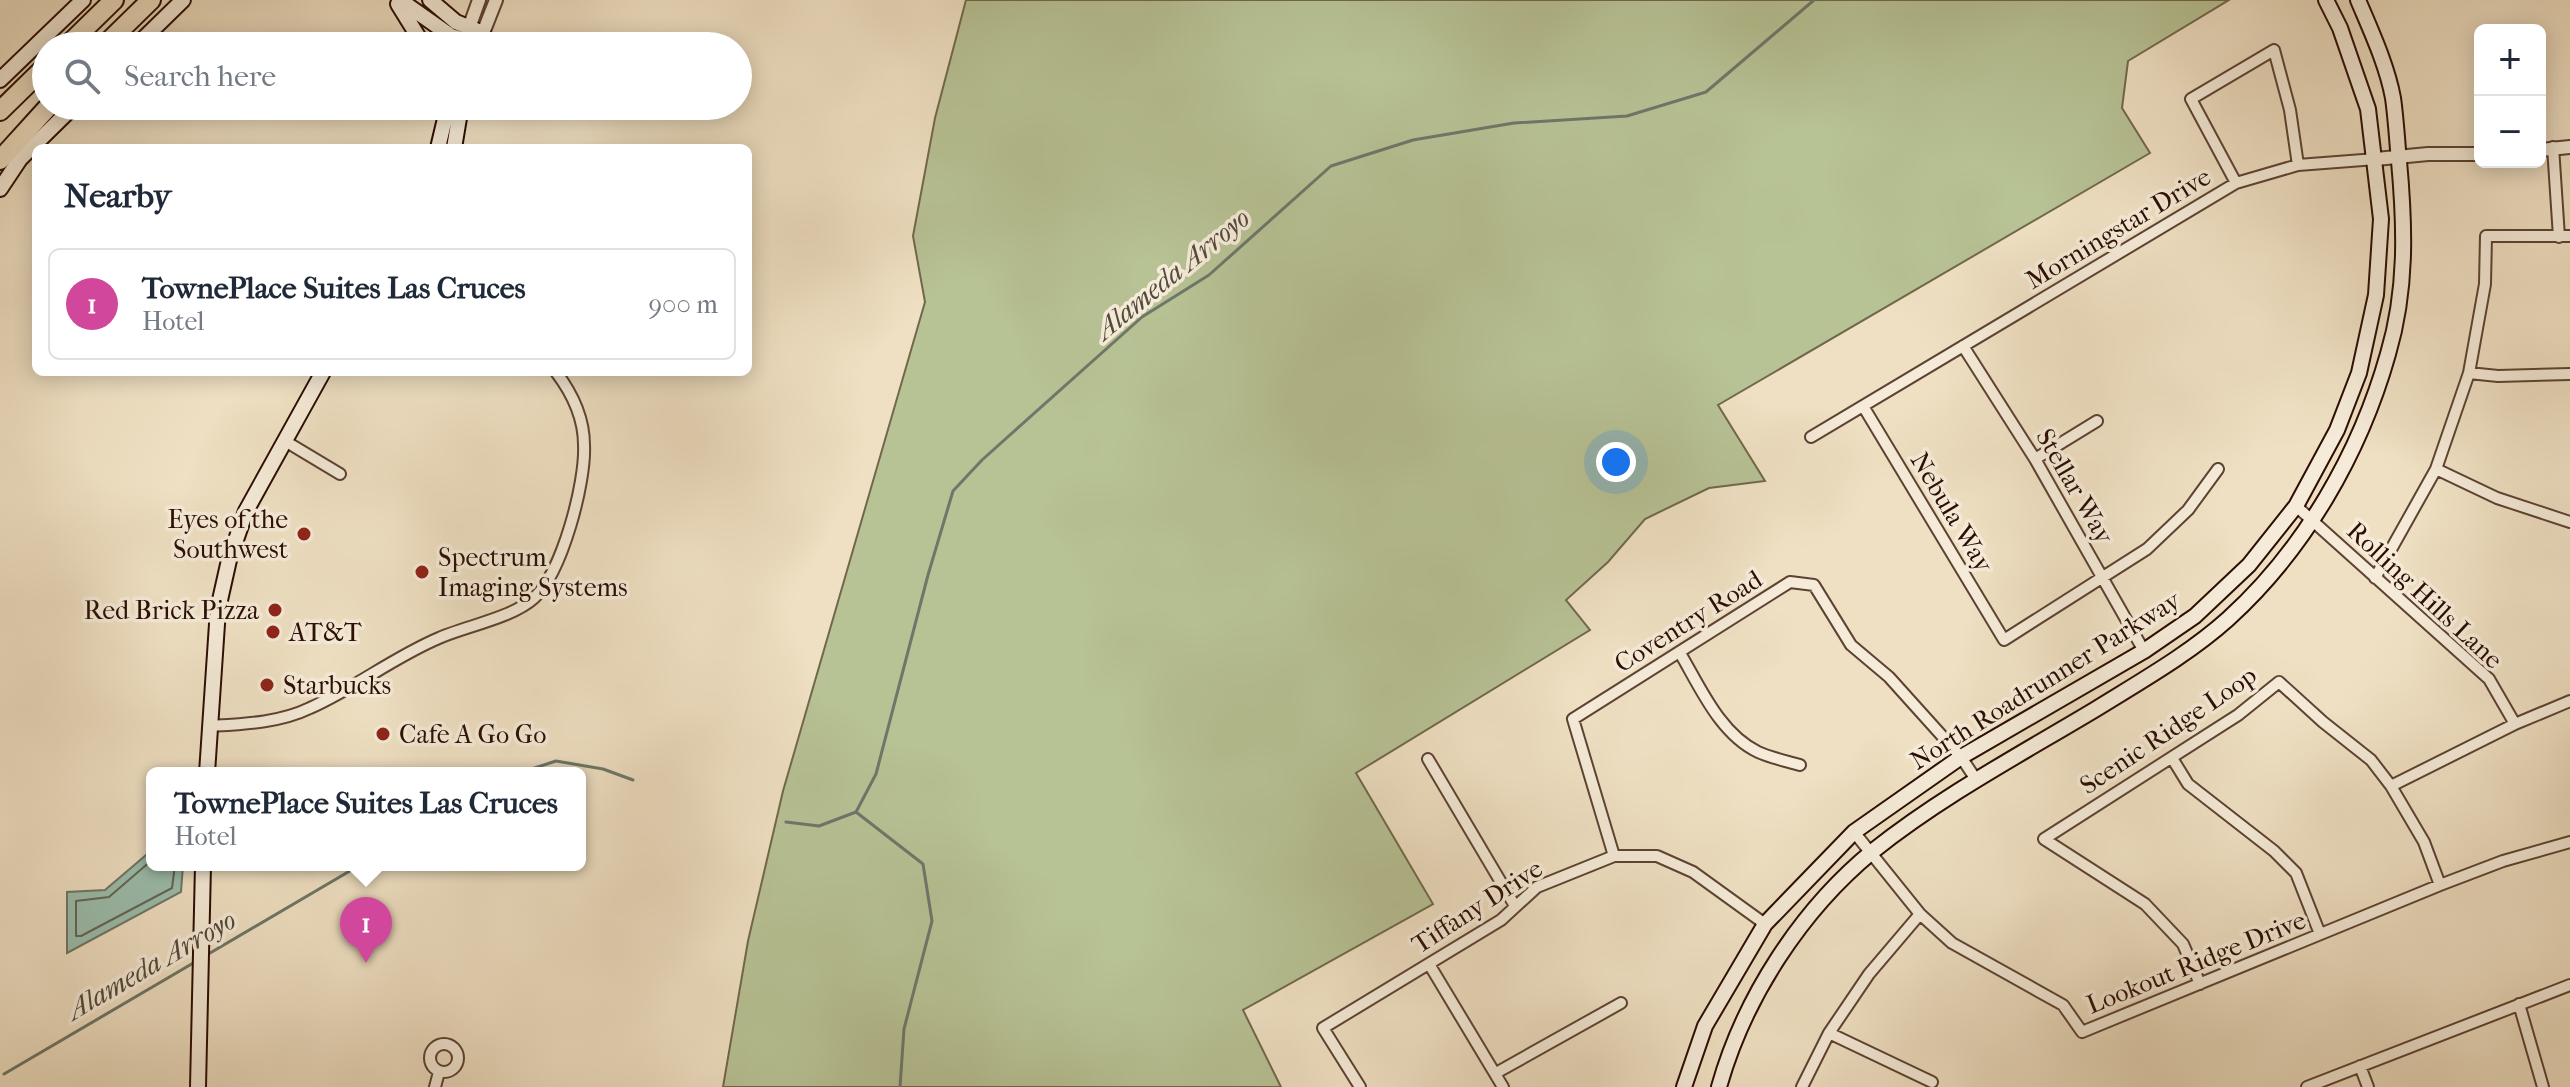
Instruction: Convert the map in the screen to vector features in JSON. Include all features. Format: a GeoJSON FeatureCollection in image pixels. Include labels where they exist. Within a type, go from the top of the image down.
{"type":"FeatureCollection","features":[{"type":"Feature","properties":{"kind":"highway"},"geometry":{"type":"LineString","coordinates":[[81,32],[114,0]]}},
{"type":"Feature","properties":{"kind":"highway"},"geometry":{"type":"LineString","coordinates":[[118,32],[151,0]]}},
{"type":"Feature","properties":{"kind":"highway"},"geometry":{"type":"LineString","coordinates":[[0,111],[32,80]]}},
{"type":"Feature","properties":{"kind":"highway"},"geometry":{"type":"LineString","coordinates":[[0,144],[32,114]]}},
{"type":"Feature","properties":{"kind":"highway"},"geometry":{"type":"LineString","coordinates":[[0,160],[36,120]]}},
{"type":"Feature","properties":{"kind":"main road"},"geometry":{"type":"LineString","coordinates":[[50,32],[83,0]]}},
{"type":"Feature","properties":{"kind":"main road"},"geometry":{"type":"LineString","coordinates":[[150,32],[183,0]]}},
{"type":"Feature","properties":{"kind":"main road"},"geometry":{"type":"LineString","coordinates":[[398,0],[426,20],[454,32]]}},
{"type":"Feature","properties":{"kind":"main road"},"geometry":{"type":"LineString","coordinates":[[398,0],[416,32]]}},
{"type":"Feature","properties":{"kind":"main road"},"geometry":{"type":"LineString","coordinates":[[430,0],[465,32]]}},
{"type":"Feature","properties":{"kind":"main road","name":"North Roadrunner Parkway"},"geometry":{"type":"LineString","coordinates":[[1684,1087],[1705,1026],[1765,924],[1854,832],[1961,757],[2144,651],[2195,616],[2249,565],[2296,506],[2337,430],[2359,373],[2376,295],[2381,219],[2368,109],[2340,28],[2326,0]]}},
{"type":"Feature","properties":{"kind":"main road","name":"North Roadrunner Parkway"},"geometry":{"type":"LineString","coordinates":[[1719,1087],[1737,1035],[1759,987],[1817,909],[1871,853],[1927,811],[2160,670],[2226,622],[2265,584],[2311,520],[2354,451],[2376,397],[2395,331],[2404,272],[2404,217],[2392,96],[2358,0]]}},
{"type":"Feature","properties":{"kind":"main road"},"geometry":{"type":"LineString","coordinates":[[0,80],[32,49]]}},
{"type":"Feature","properties":{"kind":"main road"},"geometry":{"type":"LineString","coordinates":[[35,144],[60,120]]}},
{"type":"Feature","properties":{"kind":"main road"},"geometry":{"type":"LineString","coordinates":[[437,144],[438,120]]}},
{"type":"Feature","properties":{"kind":"main road"},"geometry":{"type":"LineString","coordinates":[[438,144],[444,120]]}},
{"type":"Feature","properties":{"kind":"main road"},"geometry":{"type":"LineString","coordinates":[[455,144],[459,120]]}},
{"type":"Feature","properties":{"kind":"main road"},"geometry":{"type":"LineString","coordinates":[[0,189],[32,147]]}},
{"type":"Feature","properties":{"kind":"main road"},"geometry":{"type":"LineString","coordinates":[[207,767],[218,609],[229,560],[246,511],[321,376]]}},
{"type":"Feature","properties":{"kind":"main road"},"geometry":{"type":"LineString","coordinates":[[198,1087],[203,871]]}},
{"type":"Feature","properties":{"kind":"street"},"geometry":{"type":"LineString","coordinates":[[474,32],[479,0]]}},
{"type":"Feature","properties":{"kind":"street"},"geometry":{"type":"LineString","coordinates":[[478,32],[496,0]]}},
{"type":"Feature","properties":{"kind":"street"},"geometry":{"type":"LineString","coordinates":[[2236,183],[2191,99],[2274,50],[2290,110],[2298,165]]}},
{"type":"Feature","properties":{"kind":"street"},"geometry":{"type":"LineString","coordinates":[[2546,148],[2570,136]]}},
{"type":"Feature","properties":{"kind":"street"},"geometry":{"type":"LineString","coordinates":[[2546,148],[2570,147]]}},
{"type":"Feature","properties":{"kind":"street"},"geometry":{"type":"LineString","coordinates":[[2375,578],[2436,469],[2469,373],[2485,284],[2486,236],[2564,237],[2546,148]]}},
{"type":"Feature","properties":{"kind":"street","name":"Morningstar Drive"},"geometry":{"type":"LineString","coordinates":[[1811,437],[2236,183],[2298,165],[2438,153],[2474,154]]}},
{"type":"Feature","properties":{"kind":"street","name":"Stellar Way"},"geometry":{"type":"LineString","coordinates":[[1963,346],[2035,459],[2144,651]]}},
{"type":"Feature","properties":{"kind":"street"},"geometry":{"type":"LineString","coordinates":[[2469,373],[2498,376],[2570,374]]}},
{"type":"Feature","properties":{"kind":"street"},"geometry":{"type":"LineString","coordinates":[[209,726],[259,723],[308,710],[427,644],[494,619],[533,599],[555,572],[579,491],[584,448],[580,414],[558,376]]}},
{"type":"Feature","properties":{"kind":"street","name":"Nebula Way"},"geometry":{"type":"LineString","coordinates":[[1863,406],[2004,640],[2103,579]]}},
{"type":"Feature","properties":{"kind":"street"},"geometry":{"type":"LineString","coordinates":[[2035,459],[2097,421]]}},
{"type":"Feature","properties":{"kind":"street"},"geometry":{"type":"LineString","coordinates":[[285,441],[340,474]]}},
{"type":"Feature","properties":{"kind":"street"},"geometry":{"type":"LineString","coordinates":[[2103,579],[2147,549],[2188,510],[2218,469]]}},
{"type":"Feature","properties":{"kind":"street"},"geometry":{"type":"LineString","coordinates":[[2436,469],[2497,498],[2570,522]]}},
{"type":"Feature","properties":{"kind":"street","name":"Rolling Hills Lane"},"geometry":{"type":"LineString","coordinates":[[2296,506],[2489,679],[2515,724]]}},
{"type":"Feature","properties":{"kind":"street","name":"Coventry Road"},"geometry":{"type":"LineString","coordinates":[[1614,856],[1573,719],[1790,582],[1814,585],[1851,645],[1889,677],[1961,757],[1977,781]]}},
{"type":"Feature","properties":{"kind":"street"},"geometry":{"type":"LineString","coordinates":[[1680,653],[1718,716],[1737,739],[1758,752],[1800,765]]}},
{"type":"Feature","properties":{"kind":"street","name":"Scenic Ridge Loop"},"geometry":{"type":"LineString","coordinates":[[2200,984],[2183,944],[2145,904],[2044,839],[2238,715],[2279,682],[2371,760],[2391,786],[2424,842],[2440,885]]}},
{"type":"Feature","properties":{"kind":"street"},"geometry":{"type":"LineString","coordinates":[[2391,786],[2515,724],[2570,701]]}},
{"type":"Feature","properties":{"kind":"street"},"geometry":{"type":"LineString","coordinates":[[2172,758],[2188,784],[2274,851],[2296,873],[2320,934]]}},
{"type":"Feature","properties":{"kind":"street"},"geometry":{"type":"LineString","coordinates":[[1428,759],[1515,906]]}},
{"type":"Feature","properties":{"kind":"street","name":"Lookout Ridge Drive"},"geometry":{"type":"LineString","coordinates":[[1854,832],[1920,914],[1952,943],[2063,1005],[2082,1032],[2440,885],[2503,861],[2570,842]]}},
{"type":"Feature","properties":{"kind":"street","name":"Tiffany Drive"},"geometry":{"type":"LineString","coordinates":[[1360,1087],[1323,1028],[1501,920],[1537,887],[1614,856],[1657,856],[1693,872],[1765,924]]}},
{"type":"Feature","properties":{"kind":"street"},"geometry":{"type":"LineString","coordinates":[[1802,1087],[1829,1033],[1869,974],[1920,914]]}},
{"type":"Feature","properties":{"kind":"street"},"geometry":{"type":"LineString","coordinates":[[1429,964],[1503,1087]]}},
{"type":"Feature","properties":{"kind":"street"},"geometry":{"type":"LineString","coordinates":[[2307,1087],[2570,985]]}},
{"type":"Feature","properties":{"kind":"street"},"geometry":{"type":"LineString","coordinates":[[1496,1073],[1621,1003]]}},
{"type":"Feature","properties":{"kind":"street"},"geometry":{"type":"LineString","coordinates":[[2519,1004],[2543,1087]]}},
{"type":"Feature","properties":{"kind":"street"},"geometry":{"type":"LineString","coordinates":[[1829,1033],[1932,1082]]}},
{"type":"Feature","properties":{"kind":"street"},"geometry":{"type":"LineString","coordinates":[[2360,1066],[2368,1087]]}},
{"type":"Feature","properties":{"kind":"street"},"geometry":{"type":"LineString","coordinates":[[435,1087],[439,1072]]}},
{"type":"Feature","properties":{"kind":"shaded area"},"geometry":{"type":"Polygon","coordinates":[[[966,0],[2229,0],[2128,61],[2122,108],[2150,153],[1718,405],[1765,481],[1709,488],[1645,519],[1608,562],[1566,600],[1590,630],[1356,773],[1433,904],[1243,1010],[1281,1087],[723,1087],[748,941],[783,791],[925,302],[913,236],[935,118],[966,0]]]}},
{"type":"Feature","properties":{"kind":"water"},"geometry":{"type":"Polygon","coordinates":[[[146,855],[146,871],[183,871],[181,892],[67,953],[67,892],[105,890],[146,855]]]}},
{"type":"Feature","properties":{"kind":"waterway","name":"Alameda Arroyo"},"geometry":{"type":"LineString","coordinates":[[786,822],[819,826],[856,812],[876,774],[953,491],[982,460],[1142,317],[1209,275],[1331,166],[1413,140],[1514,123],[1627,116],[1706,92],[1814,0]]}},
{"type":"Feature","properties":{"kind":"waterway","name":"Alameda Arroyo"},"geometry":{"type":"LineString","coordinates":[[538,767],[556,761],[603,769],[633,780]]}},
{"type":"Feature","properties":{"kind":"waterway"},"geometry":{"type":"LineString","coordinates":[[856,812],[923,864],[932,921],[904,1029],[900,1087]]}},
{"type":"Feature","properties":{"kind":"waterway","name":"Alameda Arroyo"},"geometry":{"type":"LineString","coordinates":[[205,956],[350,871]]}},
{"type":"Feature","properties":{"kind":"waterway","name":"Alameda Arroyo"},"geometry":{"type":"LineString","coordinates":[[4,1074],[195,962]]}},
{"type":"Feature","properties":{"kind":"place","name":"Eyes of the Southwest"},"geometry":{"type":"Point","coordinates":[304,534]}},
{"type":"Feature","properties":{"kind":"place","name":"Spectrum Imaging Systems"},"geometry":{"type":"Point","coordinates":[422,572]}},
{"type":"Feature","properties":{"kind":"place","name":"Red Brick Pizza"},"geometry":{"type":"Point","coordinates":[275,610]}},
{"type":"Feature","properties":{"kind":"place","name":"AT&T"},"geometry":{"type":"Point","coordinates":[273,632]}},
{"type":"Feature","properties":{"kind":"place","name":"Starbucks"},"geometry":{"type":"Point","coordinates":[267,685]}},
{"type":"Feature","properties":{"kind":"place","name":"Cafe A Go Go"},"geometry":{"type":"Point","coordinates":[383,734]}},
{"type":"Feature","properties":{"kind":"place","name":"TownePlace Suites Las Cruces"},"geometry":{"type":"Point","coordinates":[366,963]}}]}
